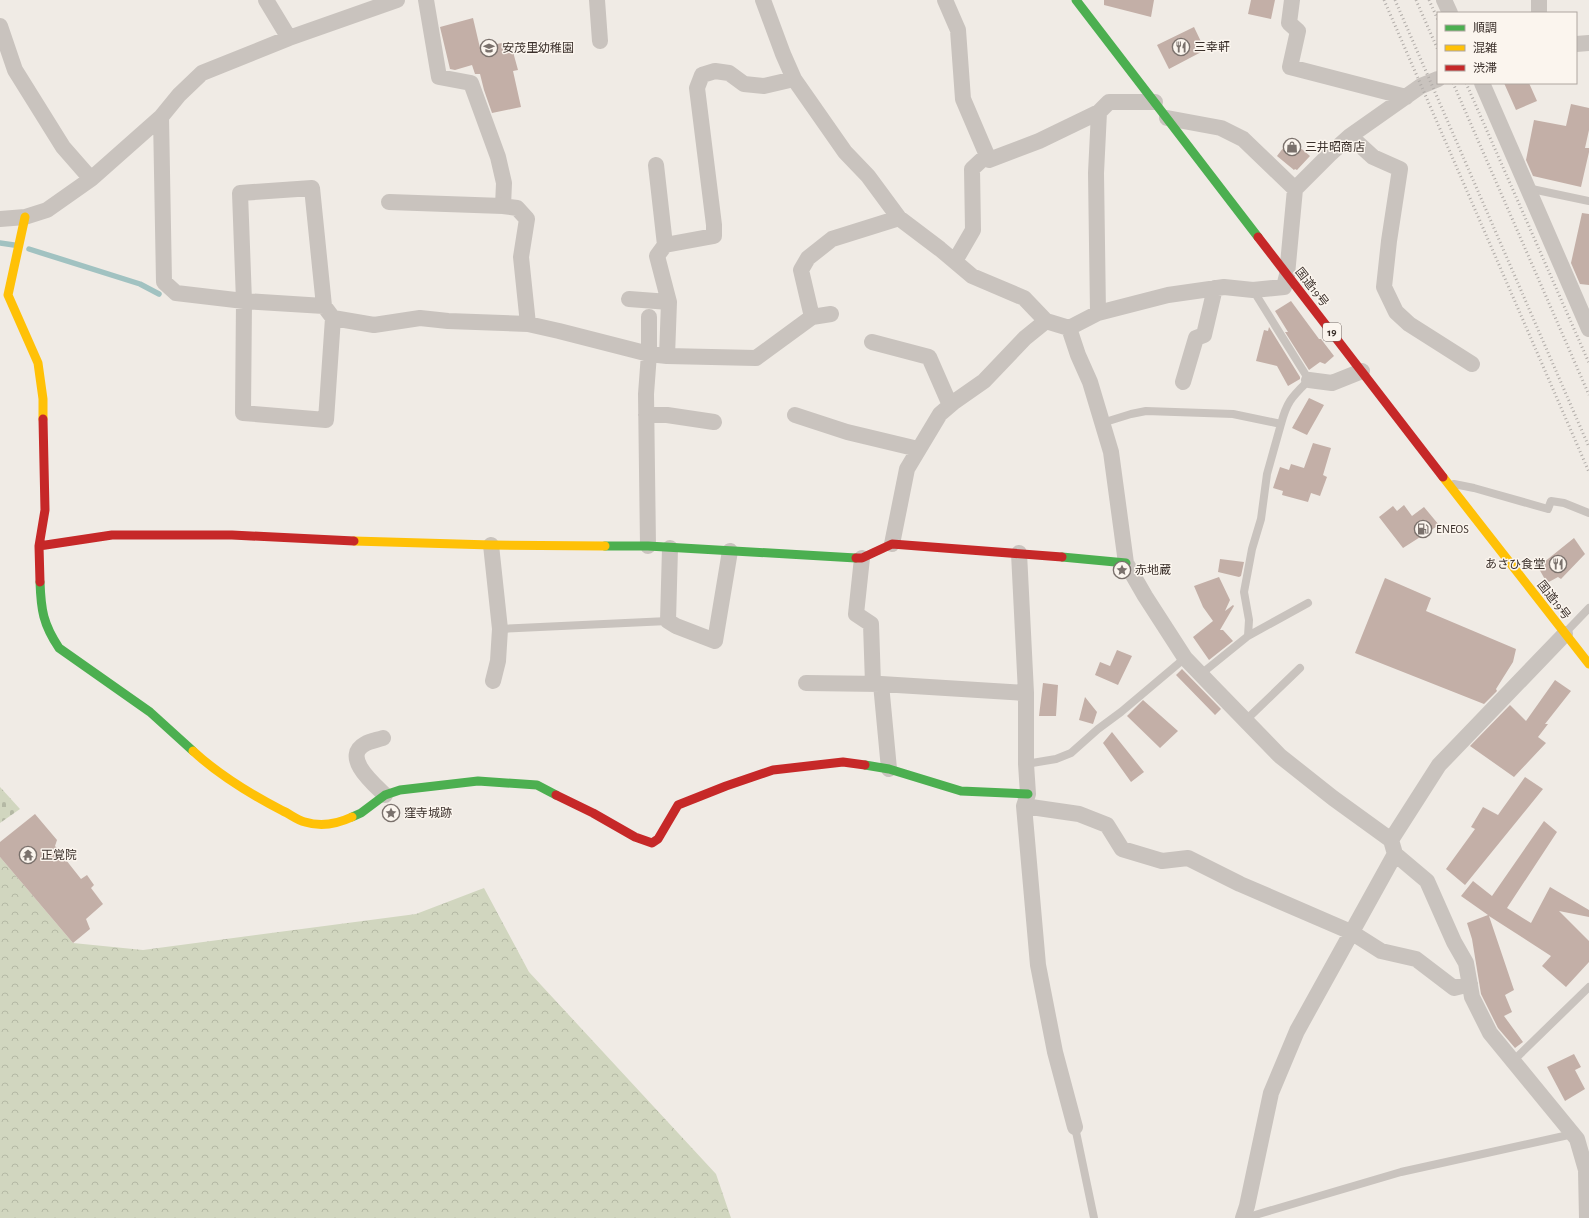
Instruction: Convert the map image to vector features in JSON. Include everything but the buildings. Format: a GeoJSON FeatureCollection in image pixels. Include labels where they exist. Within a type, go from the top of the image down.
{"type":"FeatureCollection","features":[{"type":"Feature","properties":{"kind":"main road","name":"国道19号"},"geometry":{"type":"LineString","coordinates":[[1076,0],[1118,52],[1288,275],[1589,664]]}},
{"type":"Feature","properties":{"kind":"main road"},"geometry":{"type":"LineString","coordinates":[[25,217],[8,295],[38,363],[43,399],[45,510],[39,546],[41,609],[50,635],[59,648],[150,712],[204,761],[262,800],[304,822],[325,825],[339,823],[361,814],[385,795],[400,790],[478,780],[537,785],[593,812],[635,837],[652,843],[658,839],[678,805],[726,786],[773,770],[843,762],[889,769],[961,791],[1026,800]]}},
{"type":"Feature","properties":{"kind":"main road"},"geometry":{"type":"LineString","coordinates":[[39,546],[112,535],[232,535],[293,539],[491,545],[648,546],[862,558],[892,544],[1018,553],[1126,564]]}},
{"type":"Feature","properties":{"kind":"street"},"geometry":{"type":"LineString","coordinates":[[266,0],[289,38]]}},
{"type":"Feature","properties":{"kind":"street"},"geometry":{"type":"LineString","coordinates":[[0,219],[25,217],[47,210],[91,179],[161,117],[179,95],[202,73],[289,38],[397,0]]}},
{"type":"Feature","properties":{"kind":"street"},"geometry":{"type":"LineString","coordinates":[[426,0],[439,77],[471,83],[498,157],[504,183],[503,206]]}},
{"type":"Feature","properties":{"kind":"street"},"geometry":{"type":"LineString","coordinates":[[597,0],[600,41]]}},
{"type":"Feature","properties":{"kind":"street"},"geometry":{"type":"LineString","coordinates":[[762,0],[794,80],[845,152],[868,176],[898,218],[955,261],[972,276],[1024,298],[1046,321],[1069,328],[1098,313],[1168,295],[1224,287],[1252,290],[1284,287],[1288,275],[1295,189],[1350,136],[1421,86],[1437,79]]}},
{"type":"Feature","properties":{"kind":"street"},"geometry":{"type":"LineString","coordinates":[[944,0],[958,30],[963,99],[990,160],[1025,147],[1099,112],[1109,102],[1155,102]]}},
{"type":"Feature","properties":{"kind":"street"},"geometry":{"type":"LineString","coordinates":[[1292,0],[1290,23],[1298,31],[1290,66],[1406,97]]}},
{"type":"Feature","properties":{"kind":"street"},"geometry":{"type":"LineString","coordinates":[[1444,0],[1450,12]]}},
{"type":"Feature","properties":{"kind":"street"},"geometry":{"type":"LineString","coordinates":[[1539,0],[1539,12]]}},
{"type":"Feature","properties":{"kind":"street"},"geometry":{"type":"LineString","coordinates":[[0,26],[15,70],[63,147],[91,179]]}},
{"type":"Feature","properties":{"kind":"street"},"geometry":{"type":"LineString","coordinates":[[1577,44],[1589,43]]}},
{"type":"Feature","properties":{"kind":"street"},"geometry":{"type":"LineString","coordinates":[[665,244],[714,236],[714,224],[697,88],[702,75],[715,71],[729,73],[744,84],[764,86],[794,80]]}},
{"type":"Feature","properties":{"kind":"street"},"geometry":{"type":"LineString","coordinates":[[1482,84],[1526,188],[1589,330]]}},
{"type":"Feature","properties":{"kind":"street"},"geometry":{"type":"LineString","coordinates":[[1098,313],[1096,173],[1099,112]]}},
{"type":"Feature","properties":{"kind":"street"},"geometry":{"type":"LineString","coordinates":[[161,117],[164,282],[176,293],[244,301],[324,306]]}},
{"type":"Feature","properties":{"kind":"street"},"geometry":{"type":"LineString","coordinates":[[1168,118],[1221,128],[1243,139],[1295,189]]}},
{"type":"Feature","properties":{"kind":"street"},"geometry":{"type":"LineString","coordinates":[[1350,136],[1373,157],[1400,170],[1389,241],[1384,287],[1396,312],[1410,324],[1472,364]]}},
{"type":"Feature","properties":{"kind":"street"},"geometry":{"type":"LineString","coordinates":[[955,261],[973,230],[972,170],[987,154]]}},
{"type":"Feature","properties":{"kind":"street"},"geometry":{"type":"LineString","coordinates":[[656,165],[665,244],[657,256],[669,302],[667,356]]}},
{"type":"Feature","properties":{"kind":"street"},"geometry":{"type":"LineString","coordinates":[[312,188],[324,306],[333,318],[326,420],[244,414],[244,301],[240,193],[312,188]]}},
{"type":"Feature","properties":{"kind":"street"},"geometry":{"type":"LineString","coordinates":[[389,202],[503,206],[517,208],[527,219],[521,257],[528,324]]}},
{"type":"Feature","properties":{"kind":"street"},"geometry":{"type":"LineString","coordinates":[[812,317],[801,270],[808,258],[832,239],[898,218]]}},
{"type":"Feature","properties":{"kind":"street"},"geometry":{"type":"LineString","coordinates":[[1183,382],[1196,338],[1204,335],[1215,288]]}},
{"type":"Feature","properties":{"kind":"street"},"geometry":{"type":"LineString","coordinates":[[629,299],[669,302]]}},
{"type":"Feature","properties":{"kind":"street"},"geometry":{"type":"LineString","coordinates":[[333,318],[374,324],[420,318],[448,321],[528,324],[649,354],[667,356],[756,358],[812,317],[831,314]]}},
{"type":"Feature","properties":{"kind":"street"},"geometry":{"type":"LineString","coordinates":[[648,546],[646,416],[649,317]]}},
{"type":"Feature","properties":{"kind":"street"},"geometry":{"type":"LineString","coordinates":[[892,544],[907,469],[940,414],[950,405],[984,381],[1025,338],[1046,321]]}},
{"type":"Feature","properties":{"kind":"street"},"geometry":{"type":"LineString","coordinates":[[1069,328],[1078,355],[1090,382],[1112,452],[1126,564],[1185,658],[1280,756],[1393,847],[1427,881],[1454,942],[1466,963],[1472,997],[1490,1033],[1512,1061],[1578,1137],[1586,1170],[1587,1218]]}},
{"type":"Feature","properties":{"kind":"street"},"geometry":{"type":"LineString","coordinates":[[872,342],[929,357],[950,405]]}},
{"type":"Feature","properties":{"kind":"street"},"geometry":{"type":"LineString","coordinates":[[1308,380],[1332,383],[1362,371]]}},
{"type":"Feature","properties":{"kind":"street"},"geometry":{"type":"LineString","coordinates":[[646,416],[667,415],[714,422]]}},
{"type":"Feature","properties":{"kind":"street"},"geometry":{"type":"LineString","coordinates":[[795,415],[847,432],[918,449]]}},
{"type":"Feature","properties":{"kind":"street"},"geometry":{"type":"LineString","coordinates":[[491,545],[500,629],[498,661],[493,682]]}},
{"type":"Feature","properties":{"kind":"street"},"geometry":{"type":"LineString","coordinates":[[670,548],[668,621],[676,626],[715,641],[730,551]]}},
{"type":"Feature","properties":{"kind":"street"},"geometry":{"type":"LineString","coordinates":[[1018,553],[1026,693],[1026,800],[1038,965],[1054,1052],[1074,1127]]}},
{"type":"Feature","properties":{"kind":"street"},"geometry":{"type":"LineString","coordinates":[[862,558],[856,614],[871,624],[877,684],[889,769]]}},
{"type":"Feature","properties":{"kind":"street"},"geometry":{"type":"LineString","coordinates":[[1244,1218],[1271,1093],[1297,1031],[1351,932],[1393,847],[1439,765],[1565,634]]}},
{"type":"Feature","properties":{"kind":"street"},"geometry":{"type":"LineString","coordinates":[[806,683],[877,684],[1026,693]]}},
{"type":"Feature","properties":{"kind":"street"},"geometry":{"type":"LineString","coordinates":[[383,738],[364,744],[359,750],[357,758],[361,770],[385,795]]}},
{"type":"Feature","properties":{"kind":"street"},"geometry":{"type":"LineString","coordinates":[[1026,800],[1079,814],[1107,824],[1122,849],[1162,861],[1188,858],[1240,884],[1351,932],[1381,951],[1416,959],[1454,988],[1470,984]]}},
{"type":"Feature","properties":{"kind":"lane"},"geometry":{"type":"LineString","coordinates":[[1526,188],[1589,201]]}},
{"type":"Feature","properties":{"kind":"lane"},"geometry":{"type":"LineString","coordinates":[[1248,636],[1249,620],[1244,592],[1252,549],[1261,519],[1267,474],[1286,406],[1292,397],[1308,380],[1252,290]]}},
{"type":"Feature","properties":{"kind":"lane"},"geometry":{"type":"LineString","coordinates":[[1102,423],[1146,411],[1233,414],[1281,424]]}},
{"type":"Feature","properties":{"kind":"lane"},"geometry":{"type":"LineString","coordinates":[[1449,483],[1474,488],[1548,509],[1551,501],[1564,503],[1589,512]]}},
{"type":"Feature","properties":{"kind":"lane"},"geometry":{"type":"LineString","coordinates":[[1201,674],[1248,636],[1308,603]]}},
{"type":"Feature","properties":{"kind":"lane"},"geometry":{"type":"LineString","coordinates":[[1565,634],[1589,608]]}},
{"type":"Feature","properties":{"kind":"lane"},"geometry":{"type":"LineString","coordinates":[[500,629],[668,621]]}},
{"type":"Feature","properties":{"kind":"lane"},"geometry":{"type":"LineString","coordinates":[[1026,764],[1056,759],[1071,753],[1185,658]]}},
{"type":"Feature","properties":{"kind":"lane"},"geometry":{"type":"LineString","coordinates":[[1246,720],[1300,668]]}},
{"type":"Feature","properties":{"kind":"lane"},"geometry":{"type":"LineString","coordinates":[[1512,1061],[1589,988]]}},
{"type":"Feature","properties":{"kind":"lane"},"geometry":{"type":"LineString","coordinates":[[1074,1127],[1094,1218]]}},
{"type":"Feature","properties":{"kind":"lane"},"geometry":{"type":"LineString","coordinates":[[1244,1218],[1401,1172],[1578,1137]]}},
{"type":"Feature","properties":{"kind":"green space"},"geometry":{"type":"Polygon","coordinates":[[[0,787],[20,809],[0,823],[0,787]]]}},
{"type":"Feature","properties":{"kind":"green space"},"geometry":{"type":"Polygon","coordinates":[[[0,857],[73,943],[143,950],[416,914],[484,888],[529,972],[716,1174],[731,1218],[0,1218],[0,857]]]}},
{"type":"Feature","properties":{"kind":"waterway"},"geometry":{"type":"LineString","coordinates":[[0,243],[14,245]]}},
{"type":"Feature","properties":{"kind":"waterway"},"geometry":{"type":"LineString","coordinates":[[29,249],[140,284],[159,294]]}},
{"type":"Feature","properties":{"kind":"railway"},"geometry":{"type":"LineString","coordinates":[[1384,0],[1589,472]]}},
{"type":"Feature","properties":{"kind":"railway"},"geometry":{"type":"LineString","coordinates":[[1395,0],[1589,447]]}},
{"type":"Feature","properties":{"kind":"railway"},"geometry":{"type":"LineString","coordinates":[[1416,0],[1437,48]]}},
{"type":"Feature","properties":{"kind":"railway"},"geometry":{"type":"LineString","coordinates":[[1429,0],[1437,18]]}},
{"type":"Feature","properties":{"kind":"railway"},"geometry":{"type":"LineString","coordinates":[[1453,84],[1589,395]]}},
{"type":"Feature","properties":{"kind":"railway"},"geometry":{"type":"LineString","coordinates":[[1466,84],[1589,363]]}},
{"type":"Feature","properties":{"kind":"traffic: fast"},"geometry":{"type":"LineString","coordinates":[[1076,0],[1258,237]]}},
{"type":"Feature","properties":{"kind":"traffic: fast"},"geometry":{"type":"LineString","coordinates":[[605,546],[648,546],[856,558]]}},
{"type":"Feature","properties":{"kind":"traffic: fast"},"geometry":{"type":"LineString","coordinates":[[1062,557],[1126,563]]}},
{"type":"Feature","properties":{"kind":"traffic: fast"},"geometry":{"type":"LineString","coordinates":[[40,582],[42,609],[46,624],[59,648],[150,712],[193,751]]}},
{"type":"Feature","properties":{"kind":"traffic: fast"},"geometry":{"type":"LineString","coordinates":[[865,765],[889,769],[961,791],[1028,794]]}},
{"type":"Feature","properties":{"kind":"traffic: fast"},"geometry":{"type":"LineString","coordinates":[[352,817],[361,813],[385,795],[400,790],[478,781],[537,785],[556,795]]}},
{"type":"Feature","properties":{"kind":"traffic: slow"},"geometry":{"type":"LineString","coordinates":[[25,217],[8,295],[38,363],[43,399],[43,419]]}},
{"type":"Feature","properties":{"kind":"traffic: slow"},"geometry":{"type":"LineString","coordinates":[[1443,477],[1589,664]]}},
{"type":"Feature","properties":{"kind":"traffic: slow"},"geometry":{"type":"LineString","coordinates":[[354,541],[491,545],[605,546]]}},
{"type":"Feature","properties":{"kind":"traffic: slow"},"geometry":{"type":"LineString","coordinates":[[193,751],[236,784],[302,821],[311,824],[329,824],[352,817]]}},
{"type":"Feature","properties":{"kind":"traffic: jam"},"geometry":{"type":"LineString","coordinates":[[1258,237],[1443,477]]}},
{"type":"Feature","properties":{"kind":"traffic: jam"},"geometry":{"type":"LineString","coordinates":[[40,582],[39,546],[45,510],[43,419]]}},
{"type":"Feature","properties":{"kind":"traffic: jam"},"geometry":{"type":"LineString","coordinates":[[39,546],[112,535],[232,535],[354,541]]}},
{"type":"Feature","properties":{"kind":"traffic: jam"},"geometry":{"type":"LineString","coordinates":[[856,558],[862,558],[892,544],[1062,557]]}},
{"type":"Feature","properties":{"kind":"traffic: jam"},"geometry":{"type":"LineString","coordinates":[[556,795],[593,813],[635,837],[652,843],[658,839],[678,805],[726,786],[773,770],[843,762],[865,765]]}},
{"type":"Feature","properties":{"kind":"place","name":"三幸軒"},"geometry":{"type":"Point","coordinates":[1181,47]}},
{"type":"Feature","properties":{"kind":"place","name":"安茂里幼稚園"},"geometry":{"type":"Point","coordinates":[489,48]}},
{"type":"Feature","properties":{"kind":"place","name":"三井昭商店"},"geometry":{"type":"Point","coordinates":[1292,147]}},
{"type":"Feature","properties":{"kind":"place","name":"ENEOS"},"geometry":{"type":"Point","coordinates":[1423,529]}},
{"type":"Feature","properties":{"kind":"place","name":"あさひ食堂"},"geometry":{"type":"Point","coordinates":[1558,564]}},
{"type":"Feature","properties":{"kind":"place","name":"赤地蔵"},"geometry":{"type":"Point","coordinates":[1122,570]}},
{"type":"Feature","properties":{"kind":"place","name":"窪寺城跡"},"geometry":{"type":"Point","coordinates":[391,813]}},
{"type":"Feature","properties":{"kind":"place","name":"正覚院"},"geometry":{"type":"Point","coordinates":[28,855]}}]}
